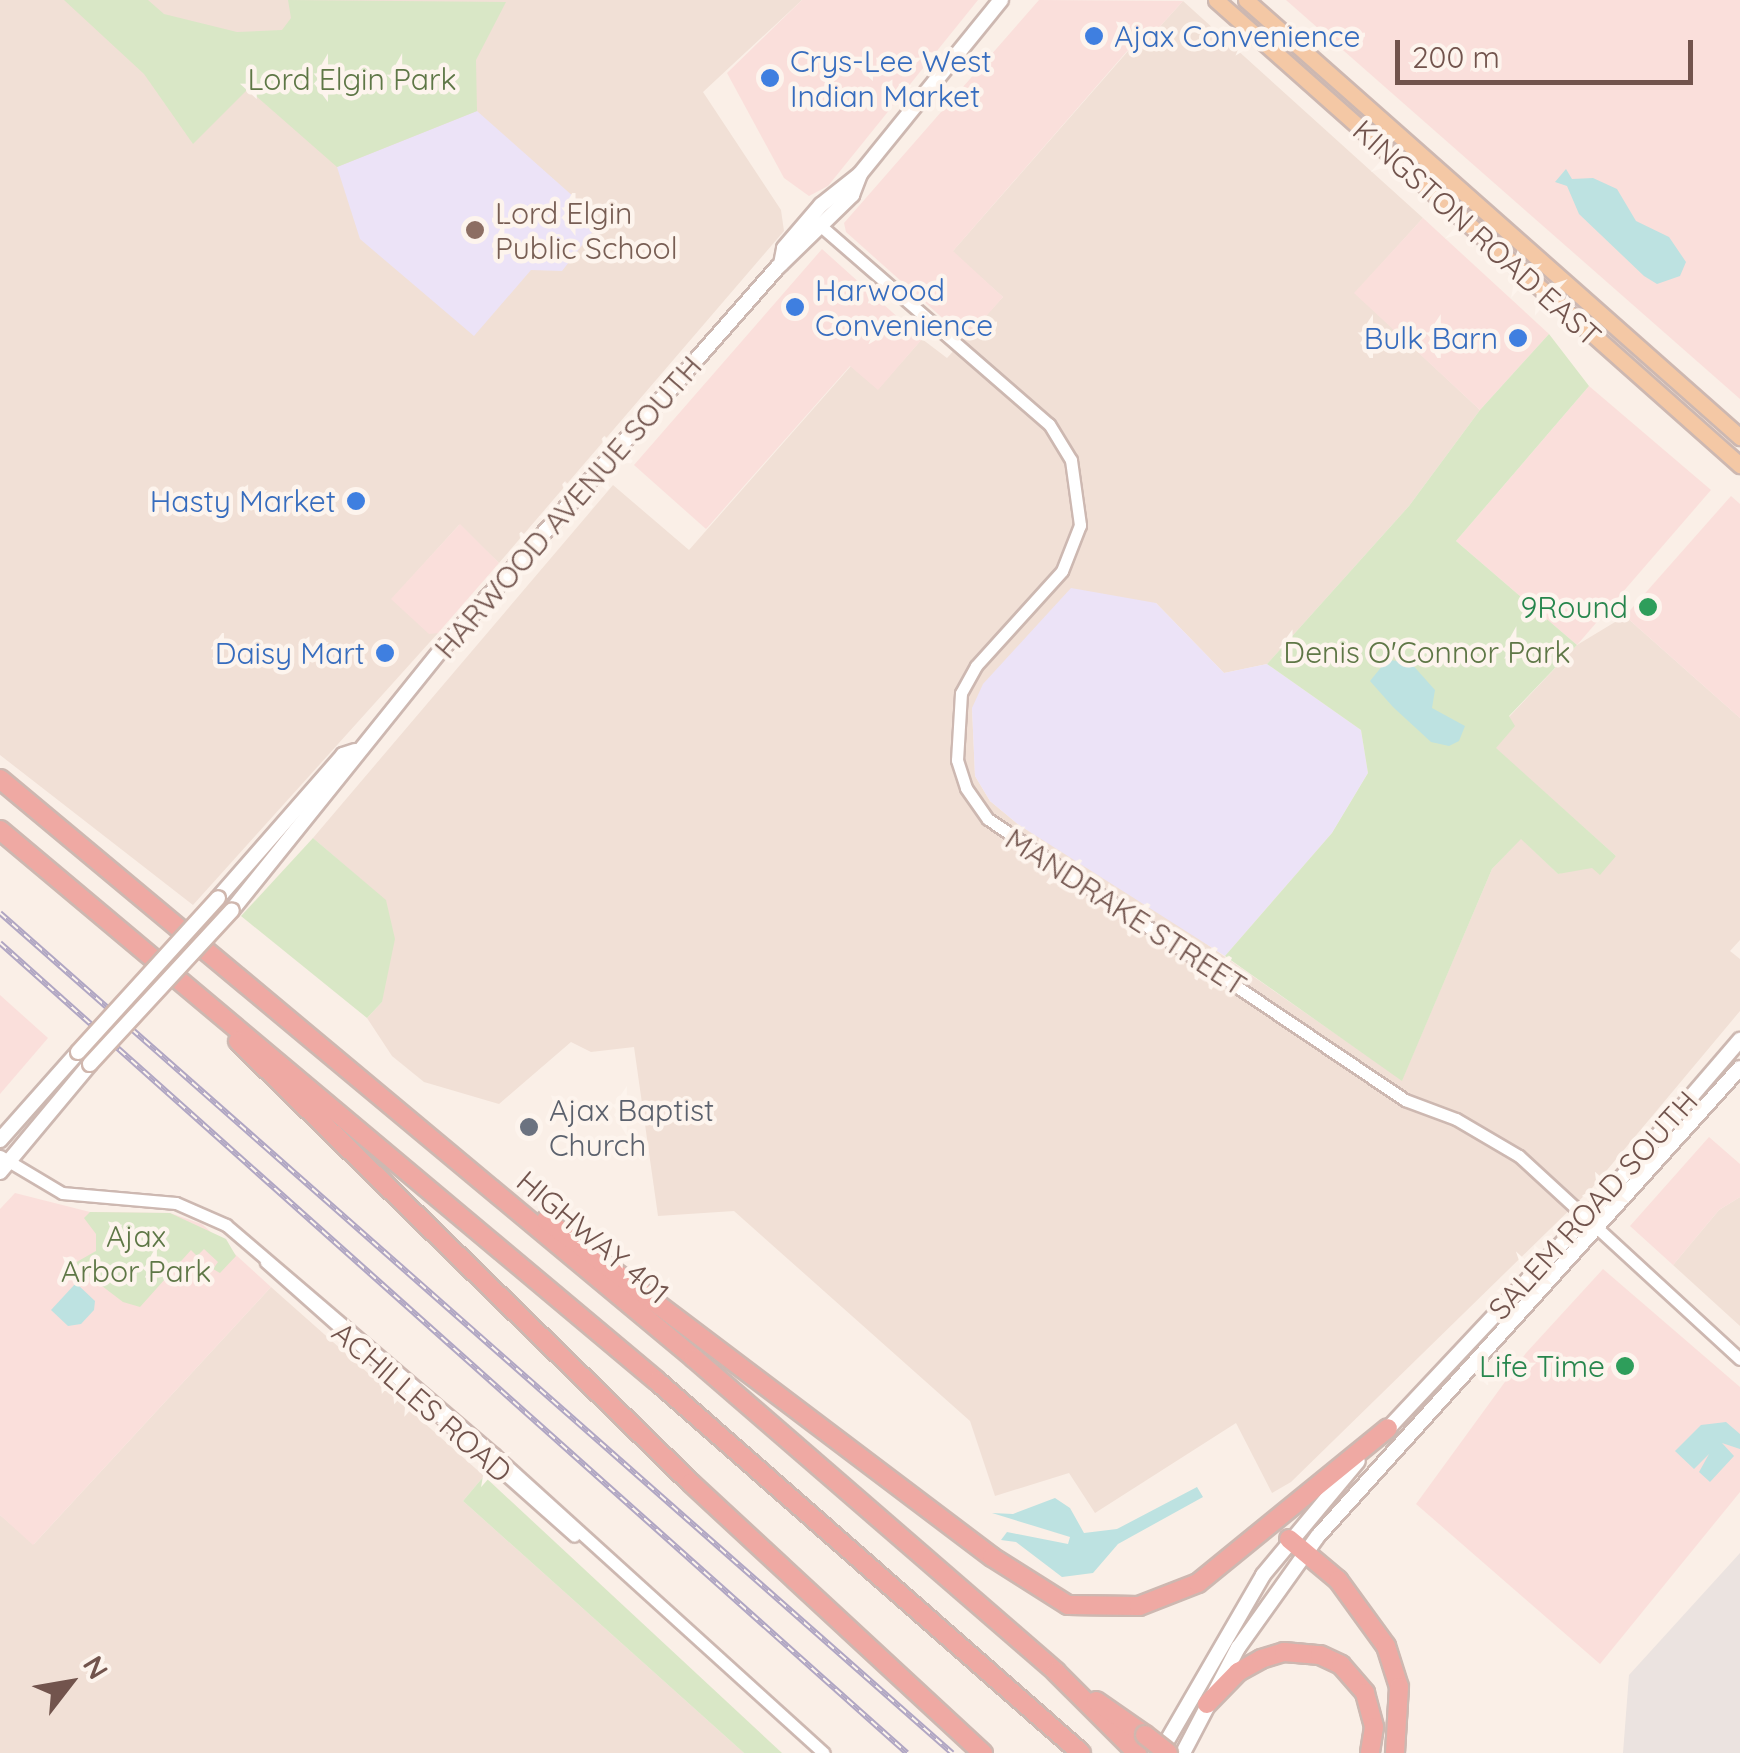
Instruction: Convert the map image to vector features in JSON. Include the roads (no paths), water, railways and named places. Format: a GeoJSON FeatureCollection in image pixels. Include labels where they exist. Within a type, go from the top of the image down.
{"type":"FeatureCollection","features":[{"type":"Feature","properties":{"kind":"highway","name":"HIGHWAY 401"},"geometry":{"type":"LineString","coordinates":[[0,779],[458,1158],[1138,1746],[1168,1753]]}},
{"type":"Feature","properties":{"kind":"highway"},"geometry":{"type":"LineString","coordinates":[[0,830],[657,1381],[1081,1753]]}},
{"type":"Feature","properties":{"kind":"highway"},"geometry":{"type":"LineString","coordinates":[[220,1017],[250,1058],[705,1496],[984,1753]]}},
{"type":"Feature","properties":{"kind":"highway"},"geometry":{"type":"LineString","coordinates":[[458,1158],[647,1290],[992,1556],[1068,1605],[1139,1606],[1198,1583],[1388,1428]]}},
{"type":"Feature","properties":{"kind":"highway"},"geometry":{"type":"LineString","coordinates":[[1289,1539],[1338,1580],[1386,1646],[1399,1688],[1395,1753]]}},
{"type":"Feature","properties":{"kind":"highway"},"geometry":{"type":"LineString","coordinates":[[1207,1704],[1238,1672],[1261,1659],[1284,1652],[1320,1654],[1342,1666],[1365,1692],[1373,1715],[1370,1753]]}},
{"type":"Feature","properties":{"kind":"main road","name":"KINGSTON ROAD EAST"},"geometry":{"type":"LineString","coordinates":[[1216,0],[1740,465]]}},
{"type":"Feature","properties":{"kind":"main road","name":"KINGSTON ROAD EAST"},"geometry":{"type":"LineString","coordinates":[[1246,0],[1740,437]]}},
{"type":"Feature","properties":{"kind":"main road","name":"HARWOOD AVENUE SOUTH"},"geometry":{"type":"LineString","coordinates":[[781,264],[784,248],[811,217],[860,174],[1003,2]]}},
{"type":"Feature","properties":{"kind":"main road","name":"HARWOOD AVENUE SOUTH"},"geometry":{"type":"LineString","coordinates":[[3,1163],[232,910],[343,778],[355,752],[781,264],[852,195],[860,174]]}},
{"type":"Feature","properties":{"kind":"main road","name":"HARWOOD AVENUE SOUTH"},"geometry":{"type":"LineString","coordinates":[[0,1140],[343,755],[355,752]]}},
{"type":"Feature","properties":{"kind":"main road","name":"SALEM ROAD SOUTH"},"geometry":{"type":"LineString","coordinates":[[1160,1753],[1289,1539],[1586,1218],[1740,1040]]}},
{"type":"Feature","properties":{"kind":"main road","name":"SALEM ROAD SOUTH"},"geometry":{"type":"LineString","coordinates":[[1183,1753],[1271,1595],[1305,1552],[1598,1231],[1740,1068]]}},
{"type":"Feature","properties":{"kind":"street","name":"MANDRAKE STREET"},"geometry":{"type":"LineString","coordinates":[[811,217],[1049,424],[1071,460],[1080,524],[1062,571],[976,666],[961,694],[957,760],[966,788],[988,818],[1404,1100],[1456,1119],[1519,1156],[1740,1359]]}},
{"type":"Feature","properties":{"kind":"street","name":"ACHILLES ROAD"},"geometry":{"type":"LineString","coordinates":[[3,1163],[62,1194],[191,1206],[251,1245],[824,1753]]}},
{"type":"Feature","properties":{"kind":"water"},"geometry":{"type":"Polygon","coordinates":[[[1566,169],[1572,179],[1593,178],[1617,189],[1636,221],[1669,237],[1686,262],[1680,276],[1657,284],[1644,276],[1579,214],[1567,186],[1555,182],[1566,169]]]}},
{"type":"Feature","properties":{"kind":"water"},"geometry":{"type":"Polygon","coordinates":[[[1387,660],[1410,662],[1435,690],[1432,708],[1465,726],[1459,741],[1449,746],[1431,742],[1393,707],[1370,681],[1387,660]]]}},
{"type":"Feature","properties":{"kind":"water"},"geometry":{"type":"Polygon","coordinates":[[[76,1283],[95,1301],[94,1310],[81,1324],[68,1326],[51,1310],[76,1283]]]}},
{"type":"Feature","properties":{"kind":"water"},"geometry":{"type":"Polygon","coordinates":[[[1726,1422],[1740,1434],[1740,1449],[1722,1443],[1734,1456],[1710,1482],[1699,1472],[1709,1454],[1694,1469],[1675,1451],[1701,1425],[1726,1422]]]}},
{"type":"Feature","properties":{"kind":"water"},"geometry":{"type":"Polygon","coordinates":[[[1197,1487],[1203,1497],[1118,1544],[1093,1573],[1062,1577],[1016,1542],[1001,1540],[1007,1532],[1068,1544],[1070,1537],[992,1513],[1013,1514],[1055,1498],[1070,1508],[1084,1533],[1117,1529],[1197,1487]]]}},
{"type":"Feature","properties":{"kind":"railway"},"geometry":{"type":"LineString","coordinates":[[0,913],[952,1753]]}},
{"type":"Feature","properties":{"kind":"railway"},"geometry":{"type":"LineString","coordinates":[[0,943],[907,1753]]}},
{"type":"Feature","properties":{"kind":"place","name":"Ajax Convenience"},"geometry":{"type":"Point","coordinates":[1094,36]}},
{"type":"Feature","properties":{"kind":"place","name":"Crys-Lee West Indian Market"},"geometry":{"type":"Point","coordinates":[770,78]}},
{"type":"Feature","properties":{"kind":"place","name":"Lord Elgin Public School"},"geometry":{"type":"Point","coordinates":[475,230]}},
{"type":"Feature","properties":{"kind":"place","name":"Harwood Convenience"},"geometry":{"type":"Point","coordinates":[795,307]}},
{"type":"Feature","properties":{"kind":"place","name":"Bulk Barn"},"geometry":{"type":"Point","coordinates":[1518,338]}},
{"type":"Feature","properties":{"kind":"place","name":"Hasty Market"},"geometry":{"type":"Point","coordinates":[356,501]}},
{"type":"Feature","properties":{"kind":"place","name":"9Round"},"geometry":{"type":"Point","coordinates":[1648,607]}},
{"type":"Feature","properties":{"kind":"place","name":"Daisy Mart"},"geometry":{"type":"Point","coordinates":[385,653]}},
{"type":"Feature","properties":{"kind":"place","name":"Ajax Baptist Church"},"geometry":{"type":"Point","coordinates":[529,1127]}},
{"type":"Feature","properties":{"kind":"place","name":"Life Time"},"geometry":{"type":"Point","coordinates":[1625,1366]}},
{"type":"Feature","properties":{"kind":"park label","name":"Lord Elgin Park"},"geometry":{"type":"Point","coordinates":[352,79]}},
{"type":"Feature","properties":{"kind":"park label","name":"Denis O'Connor Park"},"geometry":{"type":"Point","coordinates":[1427,652]}},
{"type":"Feature","properties":{"kind":"park label","name":"Ajax Arbor Park"},"geometry":{"type":"Point","coordinates":[136,1253]}}]}
